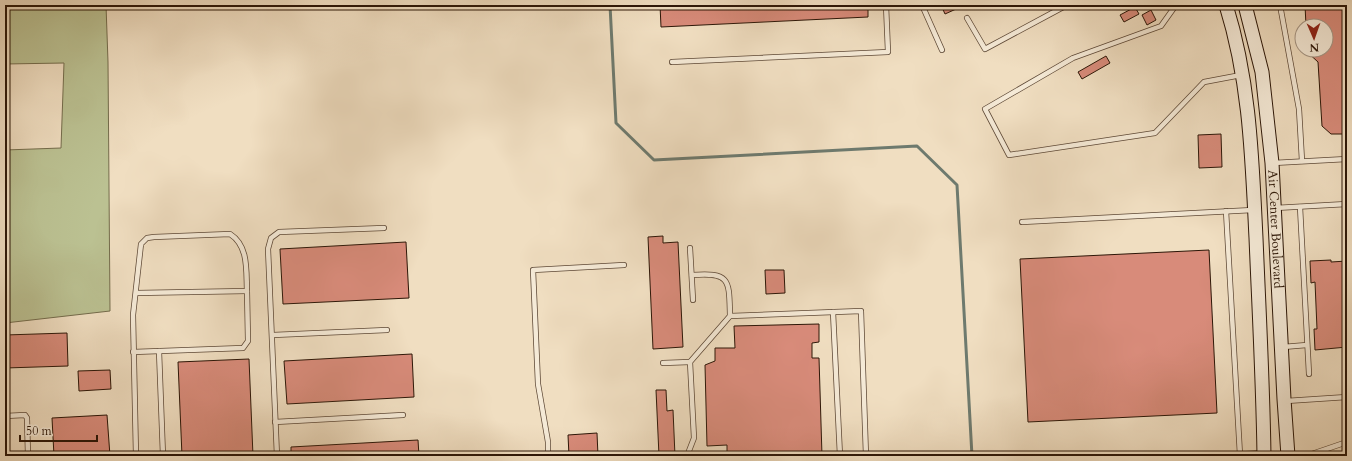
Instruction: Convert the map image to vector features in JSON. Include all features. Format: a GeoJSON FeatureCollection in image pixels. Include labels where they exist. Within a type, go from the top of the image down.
{"type":"FeatureCollection","features":[{"type":"Feature","properties":{"kind":"street","name":"Air Center Boulevard"},"geometry":{"type":"LineString","coordinates":[[1226,5],[1244,75],[1250,130],[1255,210],[1264,455]]}},
{"type":"Feature","properties":{"kind":"street","name":"Air Center Boulevard"},"geometry":{"type":"LineString","coordinates":[[1245,5],[1262,72],[1272,163],[1288,456]]}},
{"type":"Feature","properties":{"kind":"street"},"geometry":{"type":"LineString","coordinates":[[1244,75],[1262,72]]}},
{"type":"Feature","properties":{"kind":"street"},"geometry":{"type":"LineString","coordinates":[[1255,210],[1274,209]]}},
{"type":"Feature","properties":{"kind":"street"},"geometry":{"type":"LineString","coordinates":[[1263,402],[1284,401]]}},
{"type":"Feature","properties":{"kind":"lane"},"geometry":{"type":"LineString","coordinates":[[672,62],[888,52],[886,5]]}},
{"type":"Feature","properties":{"kind":"lane"},"geometry":{"type":"LineString","coordinates":[[922,5],[942,50]]}},
{"type":"Feature","properties":{"kind":"lane"},"geometry":{"type":"LineString","coordinates":[[967,18],[984,49],[1067,5]]}},
{"type":"Feature","properties":{"kind":"lane"},"geometry":{"type":"LineString","coordinates":[[1176,5],[1161,26],[1073,58],[985,109],[1009,155],[1155,133],[1204,82],[1244,75]]}},
{"type":"Feature","properties":{"kind":"lane"},"geometry":{"type":"LineString","coordinates":[[1280,5],[1299,109],[1302,161]]}},
{"type":"Feature","properties":{"kind":"lane"},"geometry":{"type":"LineString","coordinates":[[1272,163],[1347,158]]}},
{"type":"Feature","properties":{"kind":"lane"},"geometry":{"type":"LineString","coordinates":[[1274,209],[1347,204]]}},
{"type":"Feature","properties":{"kind":"lane"},"geometry":{"type":"LineString","coordinates":[[1300,207],[1309,374]]}},
{"type":"Feature","properties":{"kind":"lane"},"geometry":{"type":"LineString","coordinates":[[1022,222],[1255,210]]}},
{"type":"Feature","properties":{"kind":"lane"},"geometry":{"type":"LineString","coordinates":[[1226,211],[1237,455]]}},
{"type":"Feature","properties":{"kind":"lane"},"geometry":{"type":"LineString","coordinates":[[277,456],[273,335],[268,249],[271,238],[279,232],[384,228]]}},
{"type":"Feature","properties":{"kind":"lane"},"geometry":{"type":"LineString","coordinates":[[134,352],[243,348],[248,341],[246,262],[242,247],[237,238],[230,234],[147,238],[141,244],[133,315],[136,456]]}},
{"type":"Feature","properties":{"kind":"lane"},"geometry":{"type":"LineString","coordinates":[[690,248],[693,300]]}},
{"type":"Feature","properties":{"kind":"lane"},"geometry":{"type":"LineString","coordinates":[[548,456],[538,384],[533,270],[624,266]]}},
{"type":"Feature","properties":{"kind":"lane"},"geometry":{"type":"LineString","coordinates":[[687,456],[694,438],[690,362],[730,316],[729,291],[726,282],[721,276],[712,273],[692,275]]}},
{"type":"Feature","properties":{"kind":"lane"},"geometry":{"type":"LineString","coordinates":[[136,293],[247,291]]}},
{"type":"Feature","properties":{"kind":"lane"},"geometry":{"type":"LineString","coordinates":[[730,316],[861,311],[866,456]]}},
{"type":"Feature","properties":{"kind":"lane"},"geometry":{"type":"LineString","coordinates":[[833,312],[840,456]]}},
{"type":"Feature","properties":{"kind":"lane"},"geometry":{"type":"LineString","coordinates":[[273,335],[387,330]]}},
{"type":"Feature","properties":{"kind":"lane"},"geometry":{"type":"LineString","coordinates":[[1281,347],[1307,345]]}},
{"type":"Feature","properties":{"kind":"lane"},"geometry":{"type":"LineString","coordinates":[[160,351],[163,456]]}},
{"type":"Feature","properties":{"kind":"lane"},"geometry":{"type":"LineString","coordinates":[[663,363],[690,362]]}},
{"type":"Feature","properties":{"kind":"lane"},"geometry":{"type":"LineString","coordinates":[[1284,401],[1347,397]]}},
{"type":"Feature","properties":{"kind":"lane"},"geometry":{"type":"LineString","coordinates":[[5,416],[25,415],[27,418],[28,456]]}},
{"type":"Feature","properties":{"kind":"lane"},"geometry":{"type":"LineString","coordinates":[[275,422],[403,415]]}},
{"type":"Feature","properties":{"kind":"lane"},"geometry":{"type":"LineString","coordinates":[[1306,456],[1322,454],[1347,442]]}},
{"type":"Feature","properties":{"kind":"lane"},"geometry":{"type":"LineString","coordinates":[[1213,456],[1264,455]]}},
{"type":"Feature","properties":{"kind":"green space"},"geometry":{"type":"Polygon","coordinates":[[[5,5],[106,5],[108,62],[110,311],[5,323],[5,150],[61,148],[64,63],[5,64],[5,5]]]}},
{"type":"Feature","properties":{"kind":"building"},"geometry":{"type":"Polygon","coordinates":[[[660,5],[868,5],[868,17],[661,27],[660,5]]]}},
{"type":"Feature","properties":{"kind":"building"},"geometry":{"type":"Polygon","coordinates":[[[941,5],[965,5],[945,14],[941,5]]]}},
{"type":"Feature","properties":{"kind":"building"},"geometry":{"type":"Polygon","coordinates":[[[1305,5],[1347,5],[1347,134],[1331,134],[1322,126],[1318,62],[1314,58],[1334,58],[1334,18],[1306,18],[1305,5]]]}},
{"type":"Feature","properties":{"kind":"building"},"geometry":{"type":"Polygon","coordinates":[[[1135,7],[1139,14],[1124,22],[1120,15],[1135,7]]]}},
{"type":"Feature","properties":{"kind":"building"},"geometry":{"type":"Polygon","coordinates":[[[1151,10],[1156,20],[1147,25],[1142,15],[1151,10]]]}},
{"type":"Feature","properties":{"kind":"building"},"geometry":{"type":"Polygon","coordinates":[[[1106,56],[1110,63],[1082,79],[1078,72],[1106,56]]]}},
{"type":"Feature","properties":{"kind":"building"},"geometry":{"type":"Polygon","coordinates":[[[1221,134],[1222,167],[1199,168],[1198,135],[1221,134]]]}},
{"type":"Feature","properties":{"kind":"building"},"geometry":{"type":"Polygon","coordinates":[[[663,236],[663,243],[678,242],[683,347],[653,349],[648,237],[663,236]]]}},
{"type":"Feature","properties":{"kind":"building"},"geometry":{"type":"Polygon","coordinates":[[[406,242],[409,298],[283,304],[280,249],[406,242]]]}},
{"type":"Feature","properties":{"kind":"building"},"geometry":{"type":"Polygon","coordinates":[[[1209,250],[1217,413],[1028,422],[1020,259],[1209,250]]]}},
{"type":"Feature","properties":{"kind":"building"},"geometry":{"type":"Polygon","coordinates":[[[1331,260],[1331,262],[1347,261],[1347,347],[1315,350],[1314,329],[1317,329],[1315,282],[1311,283],[1310,261],[1331,260]]]}},
{"type":"Feature","properties":{"kind":"building"},"geometry":{"type":"Polygon","coordinates":[[[765,270],[784,270],[785,293],[766,294],[765,270]]]}},
{"type":"Feature","properties":{"kind":"building"},"geometry":{"type":"Polygon","coordinates":[[[819,324],[819,342],[812,343],[812,358],[819,358],[822,456],[727,456],[727,445],[707,446],[705,365],[715,361],[715,348],[735,348],[734,326],[819,324]]]}},
{"type":"Feature","properties":{"kind":"building"},"geometry":{"type":"Polygon","coordinates":[[[67,333],[68,366],[5,368],[5,335],[67,333]]]}},
{"type":"Feature","properties":{"kind":"building"},"geometry":{"type":"Polygon","coordinates":[[[412,354],[414,397],[287,404],[284,361],[412,354]]]}},
{"type":"Feature","properties":{"kind":"building"},"geometry":{"type":"Polygon","coordinates":[[[249,359],[253,456],[182,456],[178,362],[249,359]]]}},
{"type":"Feature","properties":{"kind":"building"},"geometry":{"type":"Polygon","coordinates":[[[110,370],[111,389],[79,391],[78,371],[110,370]]]}},
{"type":"Feature","properties":{"kind":"building"},"geometry":{"type":"Polygon","coordinates":[[[656,390],[666,390],[667,411],[673,410],[675,456],[659,456],[656,390]]]}},
{"type":"Feature","properties":{"kind":"building"},"geometry":{"type":"Polygon","coordinates":[[[107,415],[110,456],[54,456],[52,418],[107,415]]]}},
{"type":"Feature","properties":{"kind":"building"},"geometry":{"type":"Polygon","coordinates":[[[597,433],[598,456],[569,456],[568,435],[597,433]]]}},
{"type":"Feature","properties":{"kind":"building"},"geometry":{"type":"Polygon","coordinates":[[[418,440],[419,456],[291,456],[291,447],[418,440]]]}},
{"type":"Feature","properties":{"kind":"waterway"},"geometry":{"type":"LineString","coordinates":[[610,5],[616,123],[654,160],[917,146],[957,185],[972,456]]}}]}
